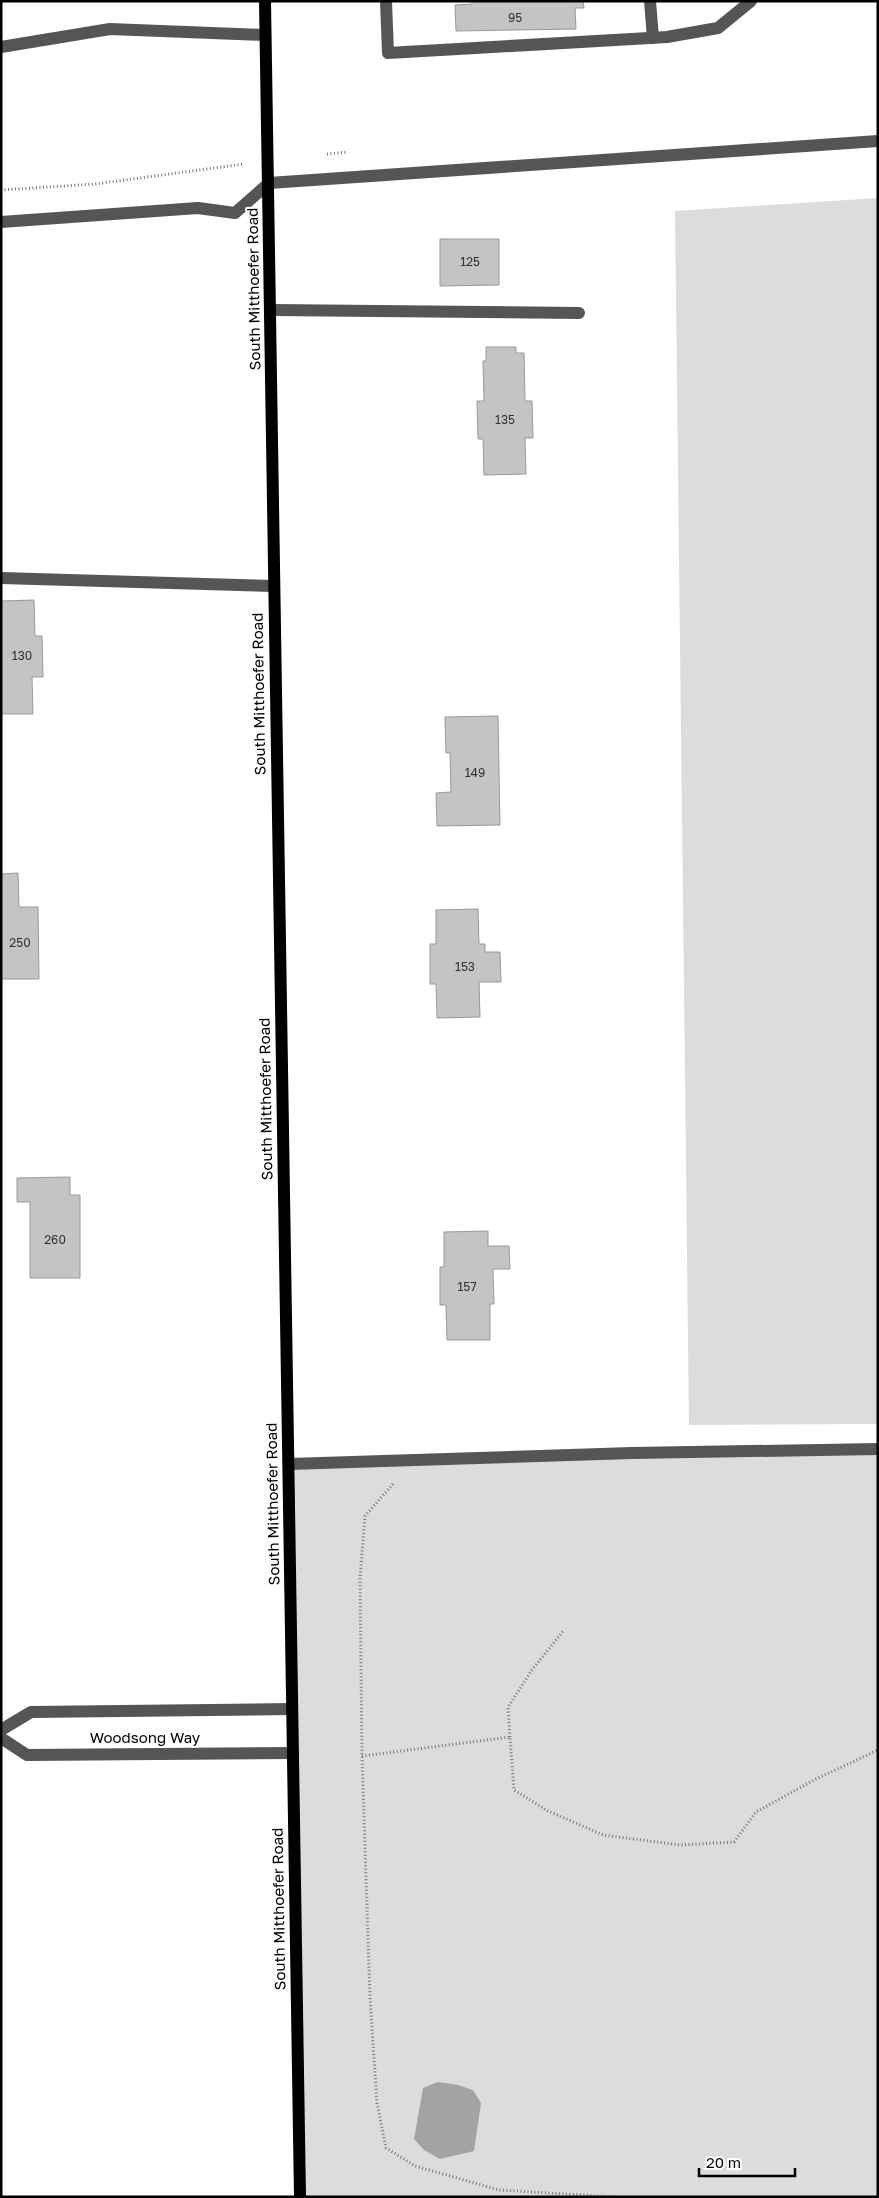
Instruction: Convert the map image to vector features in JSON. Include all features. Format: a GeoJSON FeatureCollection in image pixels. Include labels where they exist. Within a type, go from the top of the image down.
{"type":"FeatureCollection","features":[{"type":"Feature","properties":{"kind":"main road","name":"South Mitthoefer Road"},"geometry":{"type":"LineString","coordinates":[[264,1],[269,183],[300,2197]]}},
{"type":"Feature","properties":{"kind":"street"},"geometry":{"type":"LineString","coordinates":[[386,1],[388,53],[653,38],[718,28],[751,1]]}},
{"type":"Feature","properties":{"kind":"street"},"geometry":{"type":"LineString","coordinates":[[650,1],[653,38]]}},
{"type":"Feature","properties":{"kind":"street"},"geometry":{"type":"LineString","coordinates":[[1,47],[110,29],[265,34]]}},
{"type":"Feature","properties":{"kind":"street"},"geometry":{"type":"LineString","coordinates":[[1,222],[198,208],[235,213],[269,183],[878,141]]}},
{"type":"Feature","properties":{"kind":"street"},"geometry":{"type":"LineString","coordinates":[[271,310],[578,314]]}},
{"type":"Feature","properties":{"kind":"street"},"geometry":{"type":"LineString","coordinates":[[1,578],[274,586]]}},
{"type":"Feature","properties":{"kind":"street"},"geometry":{"type":"LineString","coordinates":[[289,1464],[632,1453],[878,1449]]}},
{"type":"Feature","properties":{"kind":"street","name":"Woodsong Way"},"geometry":{"type":"LineString","coordinates":[[1,1730],[31,1712],[292,1709]]}},
{"type":"Feature","properties":{"kind":"street","name":"Woodsong Way"},"geometry":{"type":"LineString","coordinates":[[1,1738],[27,1755],[293,1753]]}},
{"type":"Feature","properties":{"kind":"path"},"geometry":{"type":"LineString","coordinates":[[417,1460],[365,1516],[360,1578],[362,1756],[370,1998],[377,2103],[386,2148],[415,2166],[499,2190],[616,2197]]}},
{"type":"Feature","properties":{"kind":"path"},"geometry":{"type":"LineString","coordinates":[[564,1630],[532,1670],[508,1707],[514,1790],[548,1810],[603,1835],[680,1845],[734,1842],[756,1812],[814,1780],[878,1750]]}},
{"type":"Feature","properties":{"kind":"path"},"geometry":{"type":"LineString","coordinates":[[362,1756],[510,1737]]}},
{"type":"Feature","properties":{"kind":"shaded area"},"geometry":{"type":"Polygon","coordinates":[[[878,198],[878,1424],[689,1425],[675,211],[878,198]]]}},
{"type":"Feature","properties":{"kind":"shaded area"},"geometry":{"type":"Polygon","coordinates":[[[878,1445],[878,2197],[299,2197],[289,1464],[878,1445]]]}},
{"type":"Feature","properties":{"kind":"shaded area"},"geometry":{"type":"Polygon","coordinates":[[[438,2082],[458,2085],[473,2090],[481,2103],[474,2151],[440,2159],[424,2150],[414,2139],[423,2088],[438,2082]]]}},
{"type":"Feature","properties":{"kind":"building"},"geometry":{"type":"Polygon","coordinates":[[[472,1],[583,1],[584,8],[575,8],[576,29],[456,31],[455,5],[472,4],[472,1]]]}},
{"type":"Feature","properties":{"kind":"building"},"geometry":{"type":"Polygon","coordinates":[[[440,239],[499,239],[499,285],[440,286],[440,239]]]}},
{"type":"Feature","properties":{"kind":"building"},"geometry":{"type":"Polygon","coordinates":[[[486,347],[516,347],[516,353],[524,353],[525,401],[532,401],[533,438],[525,438],[526,474],[484,475],[483,439],[478,439],[477,401],[484,401],[483,361],[486,361],[486,347]]]}},
{"type":"Feature","properties":{"kind":"building"},"geometry":{"type":"Polygon","coordinates":[[[34,600],[35,636],[42,636],[43,677],[32,677],[33,714],[1,714],[1,601],[34,600]]]}},
{"type":"Feature","properties":{"kind":"building"},"geometry":{"type":"Polygon","coordinates":[[[498,716],[500,825],[437,826],[436,793],[451,792],[450,753],[446,753],[445,717],[498,716]]]}},
{"type":"Feature","properties":{"kind":"building"},"geometry":{"type":"Polygon","coordinates":[[[18,873],[19,907],[38,907],[39,979],[1,979],[1,874],[18,873]]]}},
{"type":"Feature","properties":{"kind":"building"},"geometry":{"type":"Polygon","coordinates":[[[478,909],[479,944],[485,944],[485,952],[500,952],[501,982],[479,982],[480,1017],[437,1018],[436,984],[430,984],[430,944],[436,944],[436,910],[478,909]]]}},
{"type":"Feature","properties":{"kind":"building"},"geometry":{"type":"Polygon","coordinates":[[[70,1177],[70,1195],[80,1195],[80,1278],[30,1278],[30,1202],[17,1202],[17,1178],[70,1177]]]}},
{"type":"Feature","properties":{"kind":"building"},"geometry":{"type":"Polygon","coordinates":[[[488,1231],[488,1246],[509,1246],[510,1269],[493,1269],[494,1304],[490,1304],[490,1340],[447,1340],[446,1305],[440,1305],[440,1267],[444,1267],[444,1232],[488,1231]]]}}]}
